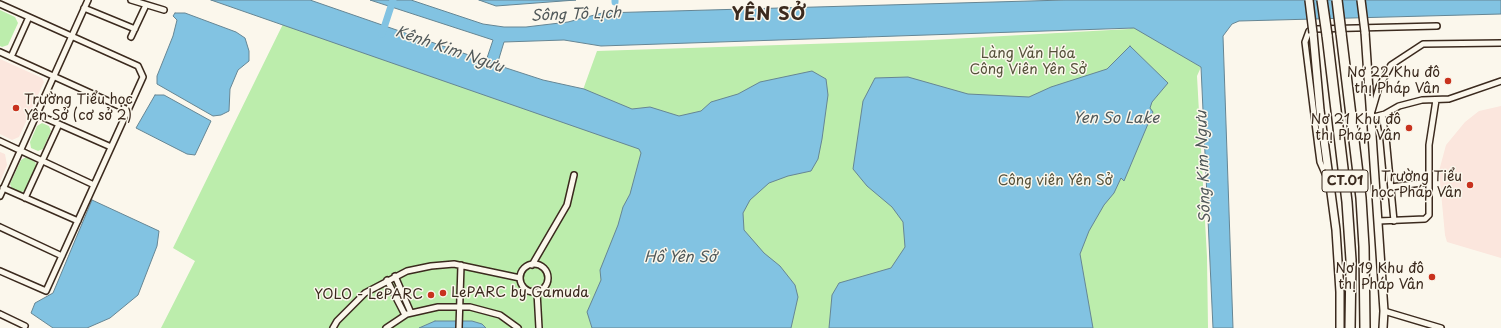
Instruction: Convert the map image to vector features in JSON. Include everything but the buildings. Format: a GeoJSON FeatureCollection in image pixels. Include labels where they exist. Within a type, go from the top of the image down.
{"type":"FeatureCollection","features":[{"type":"Feature","properties":{"kind":"highway","name":"CT.01"},"geometry":{"type":"LineString","coordinates":[[1322,0],[1347,202],[1351,260],[1350,328]]}},
{"type":"Feature","properties":{"kind":"highway","name":"CT.01"},"geometry":{"type":"LineString","coordinates":[[1337,0],[1361,198],[1364,247],[1365,328]]}},
{"type":"Feature","properties":{"kind":"street"},"geometry":{"type":"LineString","coordinates":[[0,196],[88,0]]}},
{"type":"Feature","properties":{"kind":"street"},"geometry":{"type":"LineString","coordinates":[[131,0],[164,10]]}},
{"type":"Feature","properties":{"kind":"street"},"geometry":{"type":"LineString","coordinates":[[1309,0],[1336,238],[1340,292],[1340,328]]}},
{"type":"Feature","properties":{"kind":"street"},"geometry":{"type":"LineString","coordinates":[[1361,0],[1378,221],[1384,311],[1383,328]]}},
{"type":"Feature","properties":{"kind":"street"},"geometry":{"type":"LineString","coordinates":[[0,4],[138,66],[143,77],[46,291],[0,270]]}},
{"type":"Feature","properties":{"kind":"street"},"geometry":{"type":"LineString","coordinates":[[131,37],[146,5]]}},
{"type":"Feature","properties":{"kind":"street"},"geometry":{"type":"LineString","coordinates":[[84,8],[135,29]]}},
{"type":"Feature","properties":{"kind":"street"},"geometry":{"type":"LineString","coordinates":[[11,57],[29,17]]}},
{"type":"Feature","properties":{"kind":"street"},"geometry":{"type":"LineString","coordinates":[[1329,181],[1320,162],[1305,42],[1309,31],[1316,29],[1437,26]]}},
{"type":"Feature","properties":{"kind":"street"},"geometry":{"type":"LineString","coordinates":[[1370,118],[1379,87],[1391,65],[1423,44],[1501,43]]}},
{"type":"Feature","properties":{"kind":"street"},"geometry":{"type":"LineString","coordinates":[[0,52],[128,110]]}},
{"type":"Feature","properties":{"kind":"street"},"geometry":{"type":"LineString","coordinates":[[1370,118],[1399,106],[1422,100],[1449,99],[1501,80]]}},
{"type":"Feature","properties":{"kind":"street"},"geometry":{"type":"LineString","coordinates":[[1378,221],[1428,218],[1430,212],[1429,145],[1436,100]]}},
{"type":"Feature","properties":{"kind":"street"},"geometry":{"type":"LineString","coordinates":[[36,114],[112,147]]}},
{"type":"Feature","properties":{"kind":"street"},"geometry":{"type":"LineString","coordinates":[[1382,114],[1394,221]]}},
{"type":"Feature","properties":{"kind":"street"},"geometry":{"type":"LineString","coordinates":[[25,198],[59,124]]}},
{"type":"Feature","properties":{"kind":"street"},"geometry":{"type":"LineString","coordinates":[[0,141],[94,185]]}},
{"type":"Feature","properties":{"kind":"street"},"geometry":{"type":"LineString","coordinates":[[532,265],[542,267],[548,276],[546,286],[537,292],[524,288],[520,278],[524,269],[532,265],[567,205],[574,175]]}},
{"type":"Feature","properties":{"kind":"street"},"geometry":{"type":"LineString","coordinates":[[1391,187],[1429,182]]}},
{"type":"Feature","properties":{"kind":"street"},"geometry":{"type":"LineString","coordinates":[[3,188],[78,221]]}},
{"type":"Feature","properties":{"kind":"street"},"geometry":{"type":"LineString","coordinates":[[0,227],[62,256]]}},
{"type":"Feature","properties":{"kind":"street"},"geometry":{"type":"LineString","coordinates":[[333,328],[355,302],[365,293],[387,280],[407,271],[431,266],[454,264],[520,278]]}},
{"type":"Feature","properties":{"kind":"street"},"geometry":{"type":"LineString","coordinates":[[459,328],[461,265]]}},
{"type":"Feature","properties":{"kind":"street"},"geometry":{"type":"LineString","coordinates":[[395,276],[408,314]]}},
{"type":"Feature","properties":{"kind":"street"},"geometry":{"type":"LineString","coordinates":[[387,280],[408,314]]}},
{"type":"Feature","properties":{"kind":"street"},"geometry":{"type":"LineString","coordinates":[[537,292],[539,328]]}},
{"type":"Feature","properties":{"kind":"street"},"geometry":{"type":"LineString","coordinates":[[386,328],[408,314],[438,307],[470,307],[500,315],[518,328]]}},
{"type":"Feature","properties":{"kind":"street"},"geometry":{"type":"LineString","coordinates":[[1384,311],[1441,328]]}},
{"type":"Feature","properties":{"kind":"street"},"geometry":{"type":"LineString","coordinates":[[0,314],[25,326]]}},
{"type":"Feature","properties":{"kind":"shaded area","name":"Trường Tiểu học Yên Sở (cơ sở 2)"},"geometry":{"type":"Polygon","coordinates":[[[0,59],[42,78],[44,82],[19,137],[12,140],[0,134],[0,59]]]}},
{"type":"Feature","properties":{"kind":"shaded area","name":"Trường Tiểu học Pháp Vân"},"geometry":{"type":"Polygon","coordinates":[[[1501,106],[1501,258],[1447,242],[1445,235],[1439,171],[1446,145],[1465,122],[1479,111],[1501,106]]]}},
{"type":"Feature","properties":{"kind":"shaded area"},"geometry":{"type":"Polygon","coordinates":[[[0,152],[5,154],[7,165],[0,182],[0,152]]]}},
{"type":"Feature","properties":{"kind":"green space"},"geometry":{"type":"Polygon","coordinates":[[[0,10],[15,17],[18,23],[8,45],[2,47],[0,46],[0,10]]]}},
{"type":"Feature","properties":{"kind":"green space","name":"Công viên Yên Sở"},"geometry":{"type":"Polygon","coordinates":[[[283,24],[571,123],[597,51],[932,40],[1129,29],[1133,26],[1201,67],[1197,76],[1207,257],[1208,328],[161,328],[195,261],[173,248],[283,24]]]}},
{"type":"Feature","properties":{"kind":"green space"},"geometry":{"type":"Polygon","coordinates":[[[42,123],[49,126],[51,131],[43,149],[38,151],[31,148],[30,142],[37,126],[42,123]]]}},
{"type":"Feature","properties":{"kind":"green space"},"geometry":{"type":"Polygon","coordinates":[[[26,157],[35,162],[37,167],[26,190],[20,193],[12,189],[10,184],[21,160],[26,157]]]}},
{"type":"Feature","properties":{"kind":"water"},"geometry":{"type":"Polygon","coordinates":[[[211,0],[310,0],[486,61],[493,40],[370,0],[411,0],[483,24],[504,27],[526,27],[568,22],[602,13],[1065,0],[1501,0],[1501,14],[1239,21],[1232,24],[1223,36],[1233,328],[1213,328],[1201,67],[1134,28],[601,46],[564,40],[504,42],[497,65],[543,80],[584,89],[632,109],[650,107],[679,116],[701,111],[711,102],[738,94],[760,82],[812,71],[826,79],[828,95],[822,139],[818,159],[811,171],[788,176],[769,183],[750,200],[743,213],[744,230],[764,253],[780,266],[795,285],[798,297],[791,328],[592,328],[587,312],[601,280],[600,270],[618,225],[623,207],[630,194],[641,153],[639,149],[211,0]]]}},
{"type":"Feature","properties":{"kind":"water"},"geometry":{"type":"Polygon","coordinates":[[[479,0],[576,0],[496,6],[479,0]]]}},
{"type":"Feature","properties":{"kind":"water"},"geometry":{"type":"Polygon","coordinates":[[[175,13],[185,13],[236,32],[245,38],[249,51],[249,61],[238,70],[230,89],[229,111],[221,115],[213,116],[157,84],[157,76],[173,36],[177,20],[173,16],[175,13]]]}},
{"type":"Feature","properties":{"kind":"water","name":"Yen So Lake"},"geometry":{"type":"Polygon","coordinates":[[[1130,46],[1168,83],[1152,102],[1150,108],[1153,112],[1124,181],[1121,178],[1114,193],[1104,205],[1089,231],[1080,254],[1093,328],[829,328],[832,295],[839,283],[891,268],[905,247],[903,222],[892,207],[867,186],[853,169],[863,101],[875,78],[908,77],[968,94],[1029,97],[1051,87],[1107,69],[1130,46]]]}},
{"type":"Feature","properties":{"kind":"water"},"geometry":{"type":"Polygon","coordinates":[[[155,95],[164,95],[211,121],[195,155],[187,154],[136,128],[155,95]]]}},
{"type":"Feature","properties":{"kind":"water"},"geometry":{"type":"Polygon","coordinates":[[[92,200],[159,231],[157,246],[138,295],[110,318],[87,328],[53,328],[31,313],[35,303],[53,293],[92,200]]]}},
{"type":"Feature","properties":{"kind":"water"},"geometry":{"type":"Polygon","coordinates":[[[435,321],[472,321],[482,324],[486,328],[419,328],[435,321]]]}},
{"type":"Feature","properties":{"kind":"waterway"},"geometry":{"type":"LineString","coordinates":[[382,34],[393,0]]}},
{"type":"Feature","properties":{"kind":"place","name":"Nơ 22 Khu đô thị Pháp Vân"},"geometry":{"type":"Point","coordinates":[1448,81]}},
{"type":"Feature","properties":{"kind":"place","name":"Trường Tiểu học Yên Sở (cơ sở 2)"},"geometry":{"type":"Point","coordinates":[16,108]}},
{"type":"Feature","properties":{"kind":"place","name":"Nơ 21 Khu đô thị Pháp Vân"},"geometry":{"type":"Point","coordinates":[1409,128]}},
{"type":"Feature","properties":{"kind":"place","name":"Trường Tiểu học Pháp Vân"},"geometry":{"type":"Point","coordinates":[1470,185]}},
{"type":"Feature","properties":{"kind":"place","name":"Nơ 19 Khu đô thị Pháp Vân"},"geometry":{"type":"Point","coordinates":[1432,277]}},
{"type":"Feature","properties":{"kind":"place","name":"LePARC by Gamuda"},"geometry":{"type":"Point","coordinates":[443,293]}},
{"type":"Feature","properties":{"kind":"place","name":"YOLO - LePARC"},"geometry":{"type":"Point","coordinates":[431,295]}},
{"type":"Feature","properties":{"kind":"district","name":"YÊN SỞ"},"geometry":{"type":"Point","coordinates":[769,15]}},
{"type":"Feature","properties":{"kind":"water label","name":"Sông Tô Lịch"},"geometry":{"type":"Point","coordinates":[576,15]}},
{"type":"Feature","properties":{"kind":"water label","name":"Kênh Kim Ngưu"},"geometry":{"type":"Point","coordinates":[449,50]}},
{"type":"Feature","properties":{"kind":"water label","name":"Sông Kim Ngưu"},"geometry":{"type":"Point","coordinates":[1204,167]}},
{"type":"Feature","properties":{"kind":"water label","name":"Hồ Yên Sở"},"geometry":{"type":"Point","coordinates":[680,258]}},
{"type":"Feature","properties":{"kind":"park label","name":"Làng Văn Hóa Công Viên Yên Sở"},"geometry":{"type":"Point","coordinates":[1028,62]}}]}
